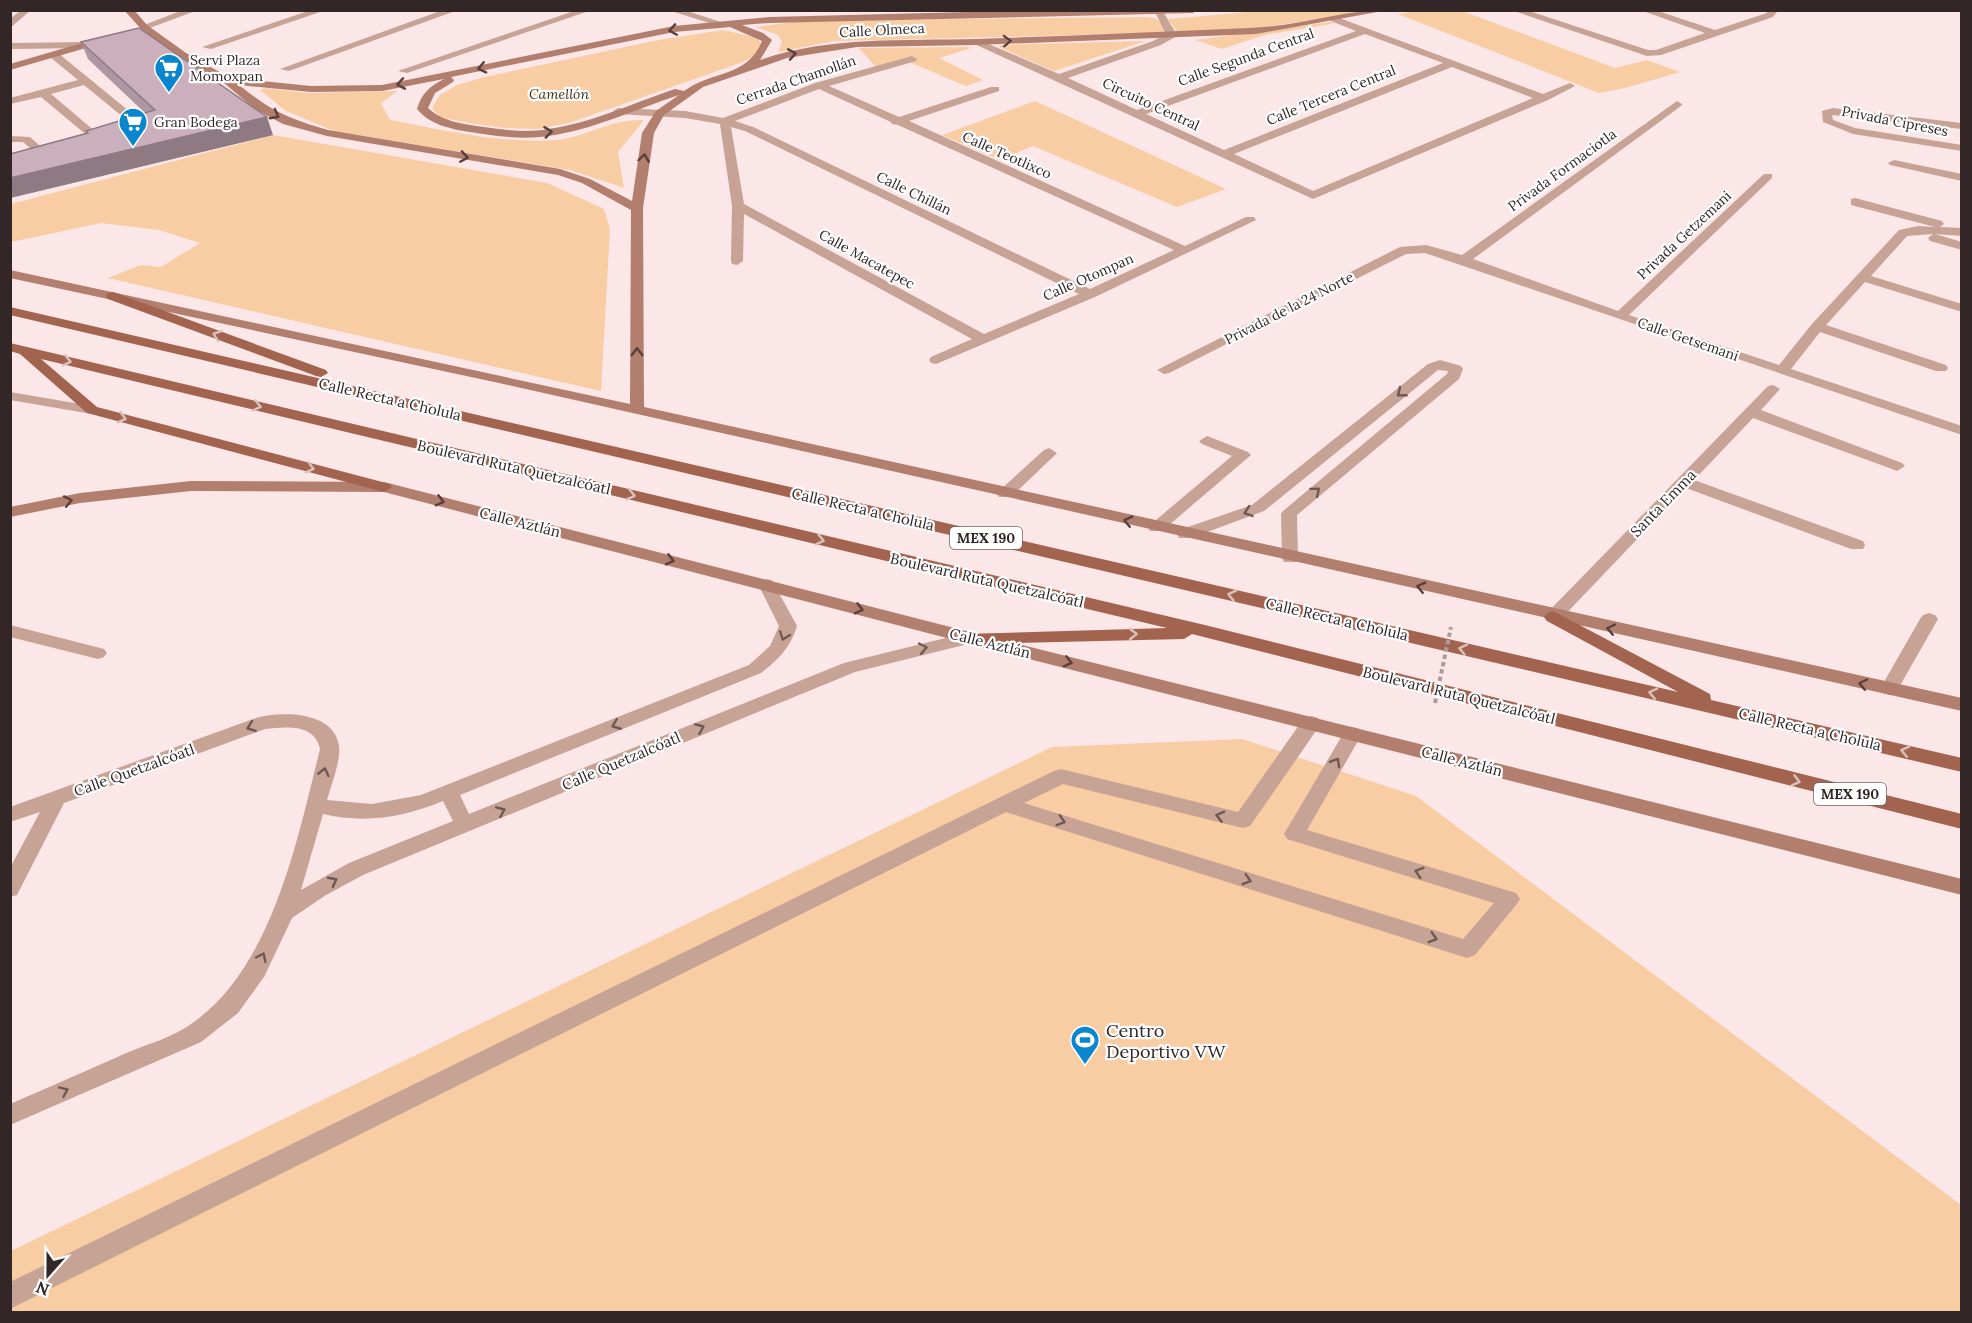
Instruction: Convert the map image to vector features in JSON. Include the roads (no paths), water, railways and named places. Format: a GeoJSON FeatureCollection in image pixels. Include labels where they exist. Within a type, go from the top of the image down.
{"type":"FeatureCollection","features":[{"type":"Feature","properties":{"kind":"main road"},"geometry":{"type":"LineString","coordinates":[[113,296],[390,399]]}},
{"type":"Feature","properties":{"kind":"main road","name":"Calle Recta a Cholula"},"geometry":{"type":"LineString","coordinates":[[10,311],[1962,765]]}},
{"type":"Feature","properties":{"kind":"main road"},"geometry":{"type":"LineString","coordinates":[[17,349],[92,410],[384,487]]}},
{"type":"Feature","properties":{"kind":"main road","name":"Boulevard Ruta Quetzalcóatl"},"geometry":{"type":"LineString","coordinates":[[17,349],[1209,632],[1962,822]]}},
{"type":"Feature","properties":{"kind":"main road"},"geometry":{"type":"LineString","coordinates":[[1553,616],[1726,710]]}},
{"type":"Feature","properties":{"kind":"main road"},"geometry":{"type":"LineString","coordinates":[[970,638],[1209,632]]}},
{"type":"Feature","properties":{"kind":"street"},"geometry":{"type":"LineString","coordinates":[[10,25],[27,10]]}},
{"type":"Feature","properties":{"kind":"street"},"geometry":{"type":"LineString","coordinates":[[128,10],[144,27],[182,55],[228,81],[259,106],[287,122],[327,133],[560,172],[586,181],[637,208]]}},
{"type":"Feature","properties":{"kind":"street"},"geometry":{"type":"LineString","coordinates":[[133,30],[194,10]]}},
{"type":"Feature","properties":{"kind":"street"},"geometry":{"type":"LineString","coordinates":[[207,47],[322,10]]}},
{"type":"Feature","properties":{"kind":"street"},"geometry":{"type":"LineString","coordinates":[[285,69],[454,10]]}},
{"type":"Feature","properties":{"kind":"street"},"geometry":{"type":"LineString","coordinates":[[403,71],[588,10]]}},
{"type":"Feature","properties":{"kind":"street"},"geometry":{"type":"LineString","coordinates":[[672,10],[760,35],[766,40],[763,50],[750,66]]}},
{"type":"Feature","properties":{"kind":"street"},"geometry":{"type":"LineString","coordinates":[[961,15],[976,10]]}},
{"type":"Feature","properties":{"kind":"street","name":"Calle Olmeca"},"geometry":{"type":"LineString","coordinates":[[228,81],[311,89],[382,88],[674,30],[807,17],[1193,10]]}},
{"type":"Feature","properties":{"kind":"street","name":"Calle Olmeca"},"geometry":{"type":"LineString","coordinates":[[637,411],[637,208],[648,133],[660,112],[699,85],[785,55],[857,44],[975,42],[1256,31],[1384,10]]}},
{"type":"Feature","properties":{"kind":"street"},"geometry":{"type":"LineString","coordinates":[[1515,10],[1647,53],[1658,53],[1770,11]]}},
{"type":"Feature","properties":{"kind":"street"},"geometry":{"type":"LineString","coordinates":[[1644,10],[1714,33]]}},
{"type":"Feature","properties":{"kind":"street"},"geometry":{"type":"LineString","coordinates":[[1059,78],[1157,43],[1172,35],[1158,11]]}},
{"type":"Feature","properties":{"kind":"street"},"geometry":{"type":"LineString","coordinates":[[1334,19],[1544,99],[1570,87]]}},
{"type":"Feature","properties":{"kind":"street","name":"Calle Segunda Central"},"geometry":{"type":"LineString","coordinates":[[1135,114],[1367,30]]}},
{"type":"Feature","properties":{"kind":"street"},"geometry":{"type":"LineString","coordinates":[[12,68],[122,34]]}},
{"type":"Feature","properties":{"kind":"street","name":"Circuito Central"},"geometry":{"type":"LineString","coordinates":[[975,42],[1314,195],[1544,99]]}},
{"type":"Feature","properties":{"kind":"street"},"geometry":{"type":"LineString","coordinates":[[10,46],[88,45]]}},
{"type":"Feature","properties":{"kind":"street"},"geometry":{"type":"LineString","coordinates":[[43,93],[104,138],[142,127],[54,55]]}},
{"type":"Feature","properties":{"kind":"street","name":"Cerrada Chamollán"},"geometry":{"type":"LineString","coordinates":[[725,121],[819,85],[912,59]]}},
{"type":"Feature","properties":{"kind":"street","name":"Calle Tercera Central"},"geometry":{"type":"LineString","coordinates":[[1224,154],[1450,64]]}},
{"type":"Feature","properties":{"kind":"street"},"geometry":{"type":"LineString","coordinates":[[458,74],[429,92],[424,99],[422,109],[437,121],[489,131],[544,133],[574,127],[699,85]]}},
{"type":"Feature","properties":{"kind":"street"},"geometry":{"type":"LineString","coordinates":[[10,101],[85,81]]}},
{"type":"Feature","properties":{"kind":"street","name":"Calle Teotlixco"},"geometry":{"type":"LineString","coordinates":[[819,85],[896,122],[1184,250]]}},
{"type":"Feature","properties":{"kind":"street"},"geometry":{"type":"LineString","coordinates":[[896,122],[995,89]]}},
{"type":"Feature","properties":{"kind":"street","name":"Calle Chillán"},"geometry":{"type":"LineString","coordinates":[[656,99],[721,117],[725,121]]}},
{"type":"Feature","properties":{"kind":"street","name":"Privada Formaciotla"},"geometry":{"type":"LineString","coordinates":[[1464,260],[1677,104]]}},
{"type":"Feature","properties":{"kind":"street","name":"Calle Chillán"},"geometry":{"type":"LineString","coordinates":[[618,111],[660,112],[725,121],[749,129],[1090,294]]}},
{"type":"Feature","properties":{"kind":"street","name":"Privada Cipreses"},"geometry":{"type":"LineString","coordinates":[[1962,126],[1851,112],[1826,113],[1828,122],[1853,131],[1962,148]]}},
{"type":"Feature","properties":{"kind":"street"},"geometry":{"type":"LineString","coordinates":[[725,121],[738,206],[737,261]]}},
{"type":"Feature","properties":{"kind":"street"},"geometry":{"type":"LineString","coordinates":[[10,139],[26,139],[49,159]]}},
{"type":"Feature","properties":{"kind":"street"},"geometry":{"type":"LineString","coordinates":[[1894,163],[1962,178]]}},
{"type":"Feature","properties":{"kind":"street","name":"Privada Getzemani"},"geometry":{"type":"LineString","coordinates":[[1620,316],[1768,176]]}},
{"type":"Feature","properties":{"kind":"street"},"geometry":{"type":"LineString","coordinates":[[1856,202],[1962,231]]}},
{"type":"Feature","properties":{"kind":"street","name":"Calle Macatepec"},"geometry":{"type":"LineString","coordinates":[[738,206],[982,339]]}},
{"type":"Feature","properties":{"kind":"street","name":"Calle Otompan"},"geometry":{"type":"LineString","coordinates":[[936,360],[1090,294],[1250,220]]}},
{"type":"Feature","properties":{"kind":"street"},"geometry":{"type":"LineString","coordinates":[[1909,231],[1962,246]]}},
{"type":"Feature","properties":{"kind":"street"},"geometry":{"type":"LineString","coordinates":[[1782,370],[1817,327],[1903,233],[1962,231]]}},
{"type":"Feature","properties":{"kind":"street","name":"Calle Getsemani"},"geometry":{"type":"LineString","coordinates":[[1415,248],[1464,260],[1620,316],[1962,431]]}},
{"type":"Feature","properties":{"kind":"street","name":"Privada de la 24 Norte"},"geometry":{"type":"LineString","coordinates":[[1164,370],[1404,250],[1415,248]]}},
{"type":"Feature","properties":{"kind":"street"},"geometry":{"type":"LineString","coordinates":[[10,274],[1962,705]]}},
{"type":"Feature","properties":{"kind":"street"},"geometry":{"type":"LineString","coordinates":[[1862,277],[1962,308]]}},
{"type":"Feature","properties":{"kind":"street"},"geometry":{"type":"LineString","coordinates":[[1817,327],[1941,368]]}},
{"type":"Feature","properties":{"kind":"street"},"geometry":{"type":"LineString","coordinates":[[1185,534],[1258,508],[1433,367],[1440,363],[1456,369],[1454,376],[1289,514],[1290,558]]}},
{"type":"Feature","properties":{"kind":"street","name":"Santa Emma"},"geometry":{"type":"LineString","coordinates":[[1553,616],[1773,389]]}},
{"type":"Feature","properties":{"kind":"street"},"geometry":{"type":"LineString","coordinates":[[10,396],[92,410]]}},
{"type":"Feature","properties":{"kind":"street"},"geometry":{"type":"LineString","coordinates":[[1751,412],[1897,466]]}},
{"type":"Feature","properties":{"kind":"street"},"geometry":{"type":"LineString","coordinates":[[1156,528],[1244,455],[1207,441]]}},
{"type":"Feature","properties":{"kind":"street"},"geometry":{"type":"LineString","coordinates":[[1005,494],[1049,453]]}},
{"type":"Feature","properties":{"kind":"street"},"geometry":{"type":"LineString","coordinates":[[1683,482],[1857,545]]}},
{"type":"Feature","properties":{"kind":"street","name":"Calle Aztlán"},"geometry":{"type":"LineString","coordinates":[[10,512],[80,498],[191,486],[384,487],[970,638],[1962,887]]}},
{"type":"Feature","properties":{"kind":"street"},"geometry":{"type":"LineString","coordinates":[[316,805],[334,810],[375,812],[397,809],[449,793],[755,669],[774,655],[785,640],[788,626],[766,584]]}},
{"type":"Feature","properties":{"kind":"street"},"geometry":{"type":"LineString","coordinates":[[1889,689],[1929,619]]}},
{"type":"Feature","properties":{"kind":"street"},"geometry":{"type":"LineString","coordinates":[[10,631],[98,653]]}},
{"type":"Feature","properties":{"kind":"street","name":"Calle Quetzalcóatl"},"geometry":{"type":"LineString","coordinates":[[284,912],[319,889],[356,869],[850,667],[970,638]]}},
{"type":"Feature","properties":{"kind":"street","name":"Calle Quetzalcóatl"},"geometry":{"type":"LineString","coordinates":[[10,815],[263,723],[291,720],[308,723],[319,729],[328,739],[330,749],[316,805],[284,912],[244,990],[211,1022],[193,1035],[10,1114]]}},
{"type":"Feature","properties":{"kind":"street"},"geometry":{"type":"LineString","coordinates":[[10,1296],[1061,776],[1242,821],[1311,723]]}},
{"type":"Feature","properties":{"kind":"street"},"geometry":{"type":"LineString","coordinates":[[1005,804],[1467,949],[1509,899],[1294,834],[1353,734]]}},
{"type":"Feature","properties":{"kind":"street"},"geometry":{"type":"LineString","coordinates":[[449,793],[465,826]]}},
{"type":"Feature","properties":{"kind":"street"},"geometry":{"type":"LineString","coordinates":[[10,889],[57,798]]}},
{"type":"Feature","properties":{"kind":"place","name":"Servi Plaza Momoxpan"},"geometry":{"type":"Point","coordinates":[169,94]}},
{"type":"Feature","properties":{"kind":"place","name":"Gran Bodega"},"geometry":{"type":"Point","coordinates":[133,148]}},
{"type":"Feature","properties":{"kind":"place","name":"Centro Deportivo VW"},"geometry":{"type":"Point","coordinates":[1085,1066]}},
{"type":"Feature","properties":{"kind":"park label","name":"Camellón"},"geometry":{"type":"Point","coordinates":[559,94]}}]}
